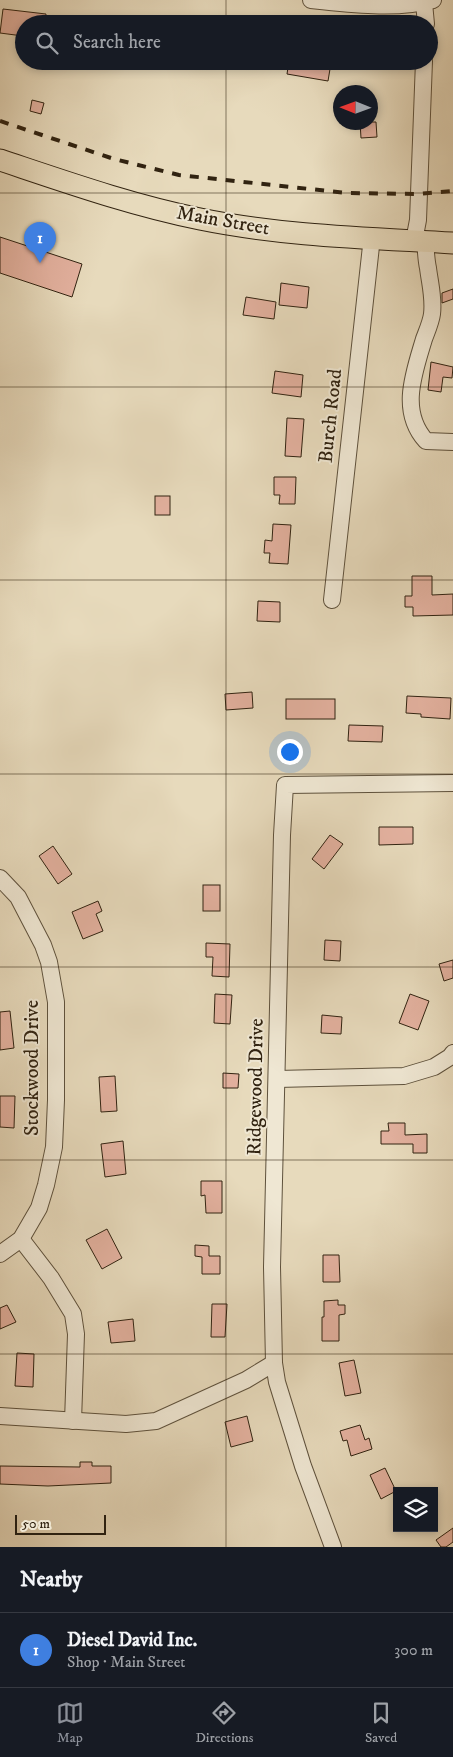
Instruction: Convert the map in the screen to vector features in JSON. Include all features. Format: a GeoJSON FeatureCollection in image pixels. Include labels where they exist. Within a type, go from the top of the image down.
{"type":"FeatureCollection","features":[{"type":"Feature","properties":{"kind":"main road","name":"Main Street"},"geometry":{"type":"LineString","coordinates":[[0,160],[150,208],[201,219],[277,231],[453,243]]}},
{"type":"Feature","properties":{"kind":"street"},"geometry":{"type":"LineString","coordinates":[[311,0],[347,4],[390,4],[428,1],[427,15]]}},
{"type":"Feature","properties":{"kind":"street"},"geometry":{"type":"LineString","coordinates":[[424,70],[418,220],[420,241],[428,267],[433,298],[432,316],[410,388],[409,403],[412,419],[418,433],[426,441],[453,442]]}},
{"type":"Feature","properties":{"kind":"street","name":"Burch Road"},"geometry":{"type":"LineString","coordinates":[[332,600],[372,238]]}},
{"type":"Feature","properties":{"kind":"street","name":"Ridgewood Drive"},"geometry":{"type":"LineString","coordinates":[[333,1547],[302,1466],[277,1382],[274,1363],[272,1267],[282,835],[285,786],[453,783]]}},
{"type":"Feature","properties":{"kind":"street","name":"Stockwood Drive"},"geometry":{"type":"LineString","coordinates":[[0,878],[18,897],[43,945],[49,962],[56,1002],[54,1147],[46,1185],[39,1208],[22,1238],[0,1254]]}},
{"type":"Feature","properties":{"kind":"street"},"geometry":{"type":"LineString","coordinates":[[277,1079],[404,1076],[434,1067],[453,1053]]}},
{"type":"Feature","properties":{"kind":"street"},"geometry":{"type":"LineString","coordinates":[[22,1238],[51,1278],[73,1314],[76,1334],[73,1421]]}},
{"type":"Feature","properties":{"kind":"street"},"geometry":{"type":"LineString","coordinates":[[0,1416],[126,1424],[156,1421],[246,1380],[274,1363]]}},
{"type":"Feature","properties":{"kind":"building"},"geometry":{"type":"Polygon","coordinates":[[[3,9],[46,14],[15,15],[15,35],[0,33],[3,9]]]}},
{"type":"Feature","properties":{"kind":"building"},"geometry":{"type":"Polygon","coordinates":[[[288,70],[330,70],[328,81],[287,74],[288,70]]]}},
{"type":"Feature","properties":{"kind":"building"},"geometry":{"type":"Polygon","coordinates":[[[32,100],[44,103],[41,114],[30,111],[32,100]]]}},
{"type":"Feature","properties":{"kind":"building"},"geometry":{"type":"Polygon","coordinates":[[[360,130],[377,130],[377,137],[361,138],[360,130]]]}},
{"type":"Feature","properties":{"kind":"building"},"geometry":{"type":"Polygon","coordinates":[[[0,237],[82,264],[72,297],[0,273],[0,237]]]}},
{"type":"Feature","properties":{"kind":"building"},"geometry":{"type":"Polygon","coordinates":[[[281,283],[309,287],[307,308],[279,305],[281,283]]]}},
{"type":"Feature","properties":{"kind":"building"},"geometry":{"type":"Polygon","coordinates":[[[453,289],[453,299],[442,303],[442,293],[453,289]]]}},
{"type":"Feature","properties":{"kind":"building"},"geometry":{"type":"Polygon","coordinates":[[[246,297],[276,302],[274,319],[243,315],[246,297]]]}},
{"type":"Feature","properties":{"kind":"building"},"geometry":{"type":"Polygon","coordinates":[[[431,362],[453,367],[452,378],[443,377],[441,392],[428,390],[431,362]]]}},
{"type":"Feature","properties":{"kind":"building"},"geometry":{"type":"Polygon","coordinates":[[[275,371],[303,375],[301,397],[272,393],[275,371]]]}},
{"type":"Feature","properties":{"kind":"building"},"geometry":{"type":"Polygon","coordinates":[[[287,418],[304,419],[301,457],[285,456],[287,418]]]}},
{"type":"Feature","properties":{"kind":"building"},"geometry":{"type":"Polygon","coordinates":[[[274,477],[296,477],[295,504],[279,504],[280,495],[274,495],[274,477]]]}},
{"type":"Feature","properties":{"kind":"building"},"geometry":{"type":"Polygon","coordinates":[[[155,496],[170,496],[170,515],[155,515],[155,496]]]}},
{"type":"Feature","properties":{"kind":"building"},"geometry":{"type":"Polygon","coordinates":[[[273,524],[291,525],[288,564],[269,563],[270,553],[264,553],[265,540],[272,541],[273,524]]]}},
{"type":"Feature","properties":{"kind":"building"},"geometry":{"type":"Polygon","coordinates":[[[412,576],[432,576],[432,595],[453,594],[453,615],[413,616],[413,607],[405,607],[405,596],[412,596],[412,576]]]}},
{"type":"Feature","properties":{"kind":"building"},"geometry":{"type":"Polygon","coordinates":[[[258,601],[280,602],[280,622],[257,621],[258,601]]]}},
{"type":"Feature","properties":{"kind":"building"},"geometry":{"type":"Polygon","coordinates":[[[252,692],[253,708],[226,710],[225,694],[252,692]]]}},
{"type":"Feature","properties":{"kind":"building"},"geometry":{"type":"Polygon","coordinates":[[[407,696],[451,698],[450,719],[421,717],[421,714],[406,713],[407,696]]]}},
{"type":"Feature","properties":{"kind":"building"},"geometry":{"type":"Polygon","coordinates":[[[286,699],[335,699],[335,719],[286,719],[286,699]]]}},
{"type":"Feature","properties":{"kind":"building"},"geometry":{"type":"Polygon","coordinates":[[[349,725],[383,726],[382,742],[348,741],[349,725]]]}},
{"type":"Feature","properties":{"kind":"building"},"geometry":{"type":"Polygon","coordinates":[[[379,827],[413,827],[413,844],[379,845],[379,827]]]}},
{"type":"Feature","properties":{"kind":"building"},"geometry":{"type":"Polygon","coordinates":[[[330,835],[343,844],[324,869],[312,859],[330,835]]]}},
{"type":"Feature","properties":{"kind":"building"},"geometry":{"type":"Polygon","coordinates":[[[53,846],[72,874],[58,884],[39,856],[53,846]]]}},
{"type":"Feature","properties":{"kind":"building"},"geometry":{"type":"Polygon","coordinates":[[[203,885],[220,885],[220,911],[203,911],[203,885]]]}},
{"type":"Feature","properties":{"kind":"building"},"geometry":{"type":"Polygon","coordinates":[[[98,901],[102,911],[96,914],[103,931],[83,939],[72,912],[98,901]]]}},
{"type":"Feature","properties":{"kind":"building"},"geometry":{"type":"Polygon","coordinates":[[[325,940],[341,941],[340,961],[324,960],[325,940]]]}},
{"type":"Feature","properties":{"kind":"building"},"geometry":{"type":"Polygon","coordinates":[[[206,943],[230,944],[229,977],[212,976],[213,957],[206,957],[206,943]]]}},
{"type":"Feature","properties":{"kind":"building"},"geometry":{"type":"Polygon","coordinates":[[[453,960],[453,978],[444,981],[439,964],[453,960]]]}},
{"type":"Feature","properties":{"kind":"building"},"geometry":{"type":"Polygon","coordinates":[[[215,994],[232,995],[230,1024],[214,1023],[215,994]]]}},
{"type":"Feature","properties":{"kind":"building"},"geometry":{"type":"Polygon","coordinates":[[[410,994],[429,1001],[418,1030],[399,1023],[410,994]]]}},
{"type":"Feature","properties":{"kind":"building"},"geometry":{"type":"Polygon","coordinates":[[[10,1011],[14,1048],[0,1050],[0,1012],[10,1011]]]}},
{"type":"Feature","properties":{"kind":"building"},"geometry":{"type":"Polygon","coordinates":[[[322,1015],[342,1017],[341,1034],[321,1033],[322,1015]]]}},
{"type":"Feature","properties":{"kind":"building"},"geometry":{"type":"Polygon","coordinates":[[[223,1073],[239,1074],[238,1088],[223,1088],[223,1073]]]}},
{"type":"Feature","properties":{"kind":"building"},"geometry":{"type":"Polygon","coordinates":[[[115,1076],[117,1111],[101,1112],[99,1077],[115,1076]]]}},
{"type":"Feature","properties":{"kind":"building"},"geometry":{"type":"Polygon","coordinates":[[[0,1096],[15,1096],[14,1128],[0,1127],[0,1096]]]}},
{"type":"Feature","properties":{"kind":"building"},"geometry":{"type":"Polygon","coordinates":[[[388,1123],[405,1123],[405,1135],[427,1134],[427,1153],[413,1153],[413,1144],[381,1144],[381,1131],[389,1131],[388,1123]]]}},
{"type":"Feature","properties":{"kind":"building"},"geometry":{"type":"Polygon","coordinates":[[[123,1141],[126,1174],[105,1177],[101,1144],[123,1141]]]}},
{"type":"Feature","properties":{"kind":"building"},"geometry":{"type":"Polygon","coordinates":[[[201,1181],[222,1181],[222,1213],[206,1213],[205,1195],[201,1196],[201,1181]]]}},
{"type":"Feature","properties":{"kind":"building"},"geometry":{"type":"Polygon","coordinates":[[[107,1229],[122,1258],[102,1269],[86,1240],[107,1229]]]}},
{"type":"Feature","properties":{"kind":"building"},"geometry":{"type":"Polygon","coordinates":[[[195,1245],[209,1246],[209,1256],[220,1256],[220,1274],[202,1274],[202,1257],[195,1256],[195,1245]]]}},
{"type":"Feature","properties":{"kind":"building"},"geometry":{"type":"Polygon","coordinates":[[[323,1255],[339,1255],[340,1282],[323,1282],[323,1255]]]}},
{"type":"Feature","properties":{"kind":"building"},"geometry":{"type":"Polygon","coordinates":[[[338,1300],[338,1305],[345,1305],[345,1314],[339,1315],[339,1341],[322,1341],[324,1301],[338,1300]]]}},
{"type":"Feature","properties":{"kind":"building"},"geometry":{"type":"Polygon","coordinates":[[[212,1304],[227,1304],[225,1337],[211,1337],[212,1304]]]}},
{"type":"Feature","properties":{"kind":"building"},"geometry":{"type":"Polygon","coordinates":[[[7,1305],[16,1322],[0,1329],[0,1308],[7,1305]]]}},
{"type":"Feature","properties":{"kind":"building"},"geometry":{"type":"Polygon","coordinates":[[[133,1319],[135,1341],[111,1343],[108,1322],[133,1319]]]}},
{"type":"Feature","properties":{"kind":"building"},"geometry":{"type":"Polygon","coordinates":[[[17,1353],[34,1354],[33,1387],[15,1386],[17,1353]]]}},
{"type":"Feature","properties":{"kind":"building"},"geometry":{"type":"Polygon","coordinates":[[[354,1360],[361,1393],[345,1396],[339,1363],[354,1360]]]}},
{"type":"Feature","properties":{"kind":"building"},"geometry":{"type":"Polygon","coordinates":[[[247,1416],[253,1441],[231,1447],[225,1422],[247,1416]]]}},
{"type":"Feature","properties":{"kind":"building"},"geometry":{"type":"Polygon","coordinates":[[[360,1425],[365,1440],[369,1438],[372,1449],[351,1456],[347,1440],[343,1441],[340,1431],[360,1425]]]}},
{"type":"Feature","properties":{"kind":"building"},"geometry":{"type":"Polygon","coordinates":[[[80,1462],[92,1462],[92,1466],[111,1466],[111,1483],[48,1486],[0,1484],[0,1466],[80,1467],[80,1462]]]}},
{"type":"Feature","properties":{"kind":"building"},"geometry":{"type":"Polygon","coordinates":[[[385,1468],[394,1487],[393,1493],[381,1499],[370,1475],[385,1468]]]}},
{"type":"Feature","properties":{"kind":"building"},"geometry":{"type":"Polygon","coordinates":[[[453,1528],[453,1542],[446,1547],[441,1547],[436,1540],[453,1528]]]}},
{"type":"Feature","properties":{"kind":"railway"},"geometry":{"type":"LineString","coordinates":[[0,121],[114,159],[179,175],[347,193],[418,194],[453,191]]}},
{"type":"Feature","properties":{"kind":"place","name":"Diesel David Inc."},"geometry":{"type":"Point","coordinates":[40,263]}}]}
